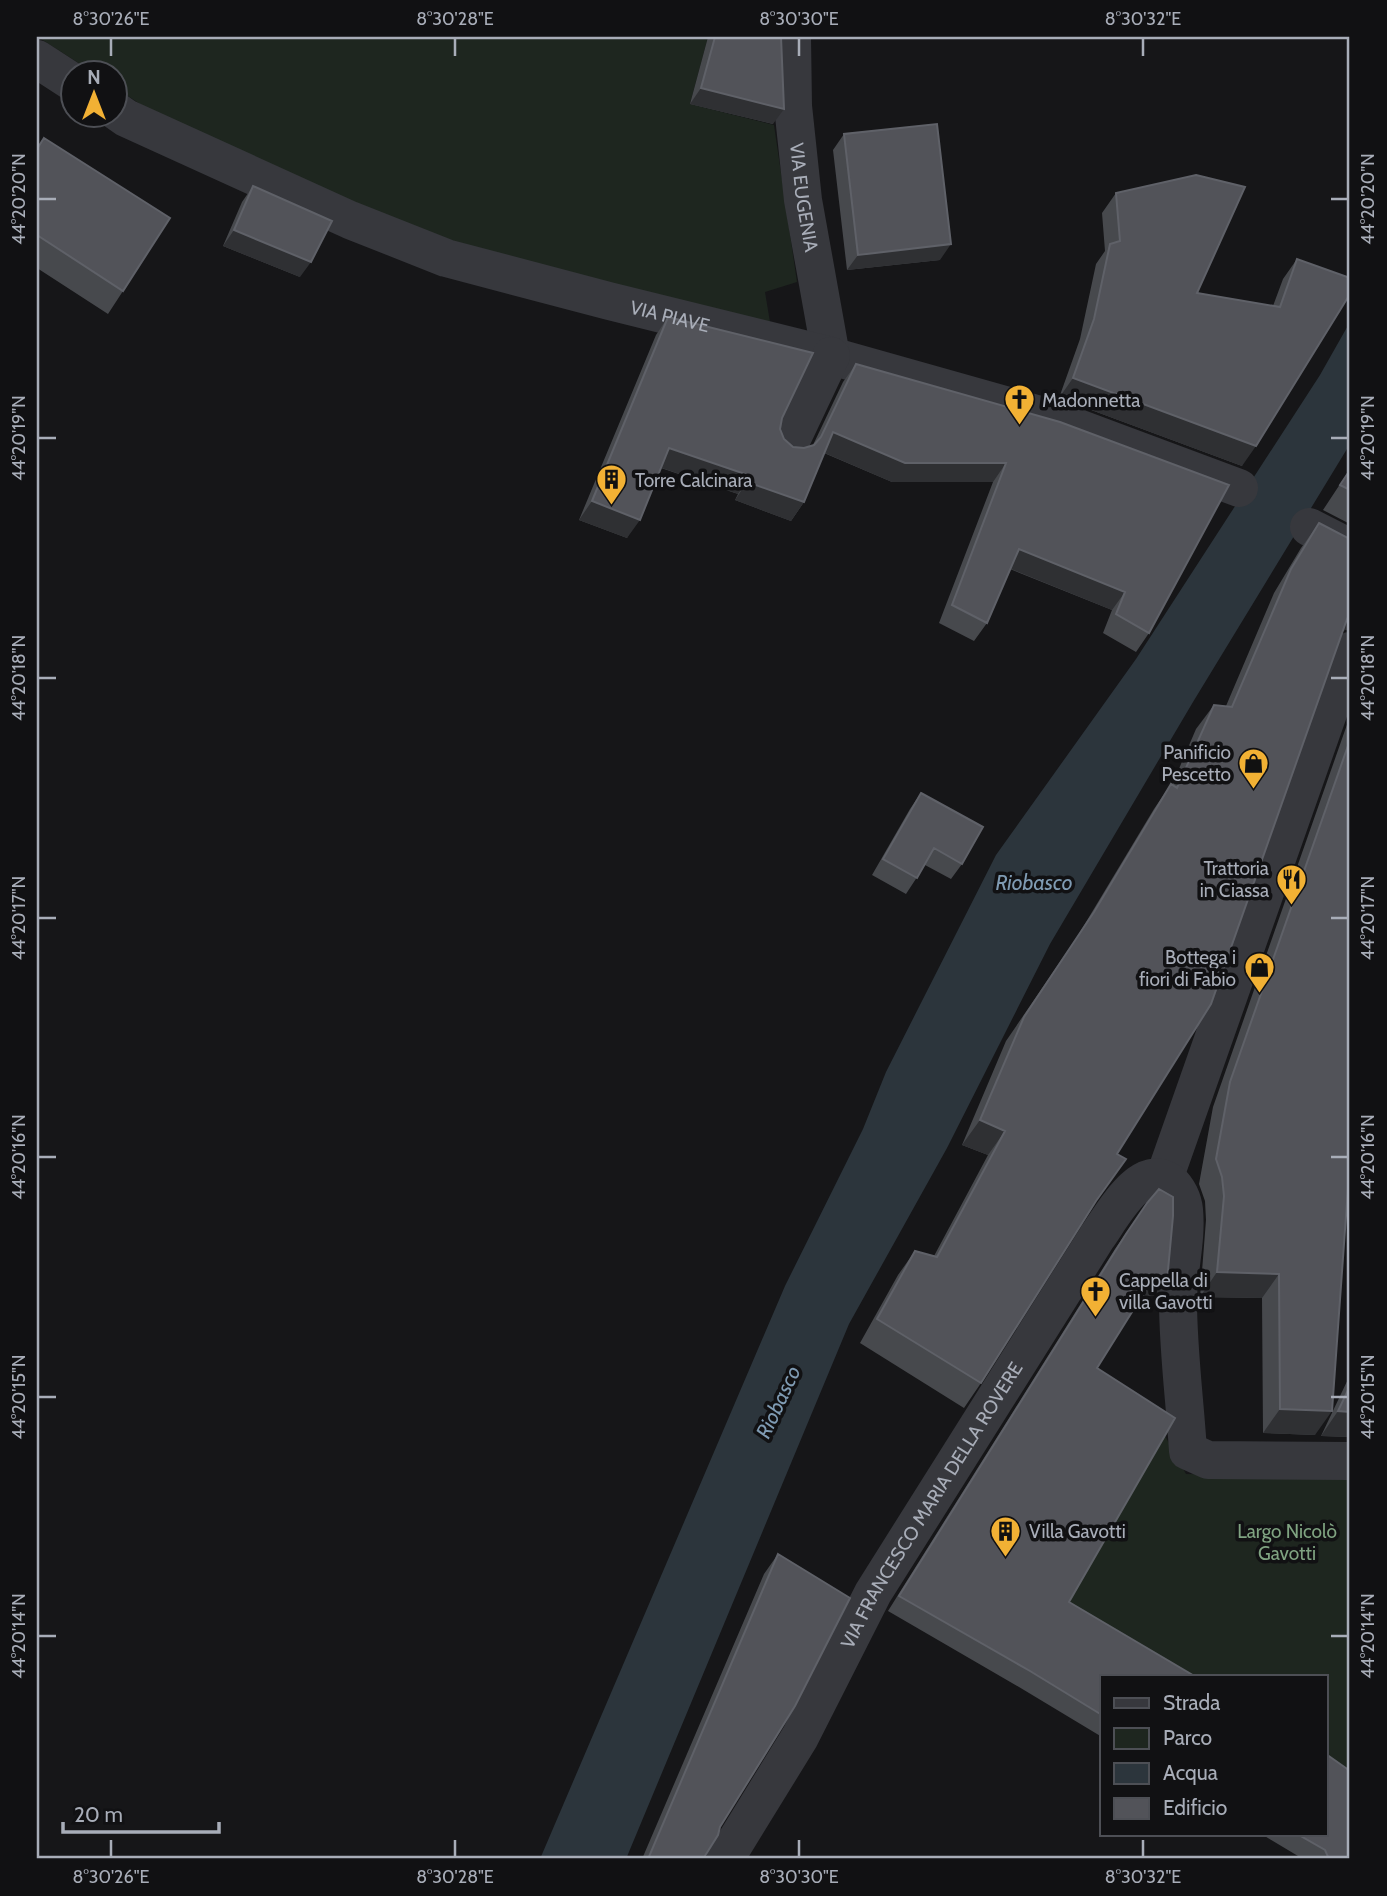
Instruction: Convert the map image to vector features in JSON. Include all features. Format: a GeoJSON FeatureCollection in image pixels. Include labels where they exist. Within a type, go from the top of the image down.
{"type":"FeatureCollection","features":[{"type":"Feature","properties":{"kind":"street","name":"VIA EUGENIA"},"geometry":{"type":"LineString","coordinates":[[792,37],[793,106],[803,200],[831,356]]}},
{"type":"Feature","properties":{"kind":"street"},"geometry":{"type":"LineString","coordinates":[[37,59],[60,74]]}},
{"type":"Feature","properties":{"kind":"street","name":"VIA PIAVE"},"geometry":{"type":"LineString","coordinates":[[130,120],[350,219],[446,258],[609,302],[831,356],[1054,419],[1239,488]]}},
{"type":"Feature","properties":{"kind":"street"},"geometry":{"type":"LineString","coordinates":[[789,446],[831,356]]}},
{"type":"Feature","properties":{"kind":"street"},"geometry":{"type":"LineString","coordinates":[[1309,527],[1350,548]]}},
{"type":"Feature","properties":{"kind":"street"},"geometry":{"type":"LineString","coordinates":[[1350,651],[1338,729],[1164,1179],[1177,1189],[1184,1211],[1178,1300],[1188,1451],[1208,1460],[1350,1461]]}},
{"type":"Feature","properties":{"kind":"street","name":"VIA FRANCESCO MARIA DELLA ROVERE"},"geometry":{"type":"LineString","coordinates":[[725,1859],[800,1737],[873,1593],[1097,1237],[1132,1189],[1141,1181],[1164,1179]]}},
{"type":"Feature","properties":{"kind":"green space"},"geometry":{"type":"Polygon","coordinates":[[[38,37],[708,37],[690,104],[774,125],[797,282],[765,292],[771,328],[449,245],[161,118],[130,97],[130,60],[74,60],[38,37]]]}},
{"type":"Feature","properties":{"kind":"green space","name":"Largo Nicolò Gavotti"},"geometry":{"type":"Polygon","coordinates":[[[1164,1434],[1186,1474],[1350,1478],[1350,1806],[1328,1779],[1328,1675],[1156,1675],[1058,1618],[1164,1434]]]}},
{"type":"Feature","properties":{"kind":"water","name":"Riobasco"},"geometry":{"type":"Polygon","coordinates":[[[1350,322],[1350,444],[1050,944],[947,1148],[849,1324],[626,1859],[540,1859],[785,1286],[863,1129],[886,1072],[996,855],[1136,659],[1320,375],[1350,322]]]}},
{"type":"Feature","properties":{"kind":"building"},"geometry":{"type":"Polygon","coordinates":[[[715,37],[781,37],[784,109],[701,88],[715,37]]]}},
{"type":"Feature","properties":{"kind":"building"},"geometry":{"type":"Polygon","coordinates":[[[937,124],[951,244],[858,255],[844,134],[937,124]]]}},
{"type":"Feature","properties":{"kind":"building"},"geometry":{"type":"Polygon","coordinates":[[[44,138],[170,218],[123,291],[37,235],[37,149],[44,138]]]}},
{"type":"Feature","properties":{"kind":"building"},"geometry":{"type":"Polygon","coordinates":[[[1196,175],[1245,187],[1197,293],[1280,307],[1297,259],[1350,278],[1350,294],[1256,446],[1073,378],[1094,319],[1110,244],[1120,241],[1116,193],[1196,175]]]}},
{"type":"Feature","properties":{"kind":"building"},"geometry":{"type":"Polygon","coordinates":[[[253,186],[332,221],[311,262],[234,230],[253,186]]]}},
{"type":"Feature","properties":{"kind":"building"},"geometry":{"type":"Polygon","coordinates":[[[668,317],[813,353],[782,418],[780,429],[784,439],[793,447],[814,445],[821,437],[856,364],[1060,422],[1229,485],[1149,633],[1116,614],[1125,592],[1019,549],[987,623],[952,605],[1006,463],[905,463],[833,432],[804,502],[747,482],[751,476],[669,448],[640,520],[592,501],[668,317]]]}},
{"type":"Feature","properties":{"kind":"building"},"geometry":{"type":"Polygon","coordinates":[[[1350,470],[1350,490],[1340,485],[1350,470]]]}},
{"type":"Feature","properties":{"kind":"building"},"geometry":{"type":"Polygon","coordinates":[[[1319,523],[1350,539],[1350,614],[1211,1004],[1117,1154],[1126,1159],[1096,1201],[981,1383],[877,1319],[915,1251],[937,1257],[1005,1131],[980,1120],[1024,1017],[1094,912],[1171,784],[1177,788],[1214,705],[1232,707],[1291,569],[1319,523]]]}},
{"type":"Feature","properties":{"kind":"building"},"geometry":{"type":"Polygon","coordinates":[[[1350,740],[1350,1160],[1332,1411],[1280,1409],[1279,1274],[1217,1272],[1224,1196],[1216,1159],[1230,1082],[1350,740]]]}},
{"type":"Feature","properties":{"kind":"building"},"geometry":{"type":"Polygon","coordinates":[[[921,793],[983,827],[962,864],[934,848],[917,878],[883,859],[921,793]]]}},
{"type":"Feature","properties":{"kind":"building"},"geometry":{"type":"Polygon","coordinates":[[[1159,1189],[1173,1197],[1167,1281],[1152,1280],[1097,1368],[1175,1418],[1069,1602],[1193,1675],[1100,1675],[1100,1714],[899,1596],[1147,1203],[1159,1189]]]}},
{"type":"Feature","properties":{"kind":"building"},"geometry":{"type":"Polygon","coordinates":[[[1350,1386],[1350,1412],[1338,1411],[1350,1386]]]}},
{"type":"Feature","properties":{"kind":"building"},"geometry":{"type":"Polygon","coordinates":[[[778,1554],[850,1598],[795,1706],[703,1859],[648,1859],[778,1554]]]}},
{"type":"Feature","properties":{"kind":"building"},"geometry":{"type":"Polygon","coordinates":[[[1328,1755],[1350,1771],[1350,1859],[1329,1859],[1325,1850],[1301,1836],[1328,1836],[1328,1755]]]}},
{"type":"Feature","properties":{"kind":"place","name":"Madonnetta"},"geometry":{"type":"Point","coordinates":[1019,427]}},
{"type":"Feature","properties":{"kind":"place","name":"Torre Calcinara"},"geometry":{"type":"Point","coordinates":[612,507]}},
{"type":"Feature","properties":{"kind":"place","name":"Panificio Pescetto"},"geometry":{"type":"Point","coordinates":[1254,790]}},
{"type":"Feature","properties":{"kind":"place","name":"Trattoria in Ciassa"},"geometry":{"type":"Point","coordinates":[1292,906]}},
{"type":"Feature","properties":{"kind":"place","name":"Bottega i fiori di Fabio"},"geometry":{"type":"Point","coordinates":[1259,995]}},
{"type":"Feature","properties":{"kind":"place","name":"Cappella di villa Gavotti"},"geometry":{"type":"Point","coordinates":[1096,1318]}},
{"type":"Feature","properties":{"kind":"place","name":"Villa Gavotti"},"geometry":{"type":"Point","coordinates":[1006,1558]}}]}
